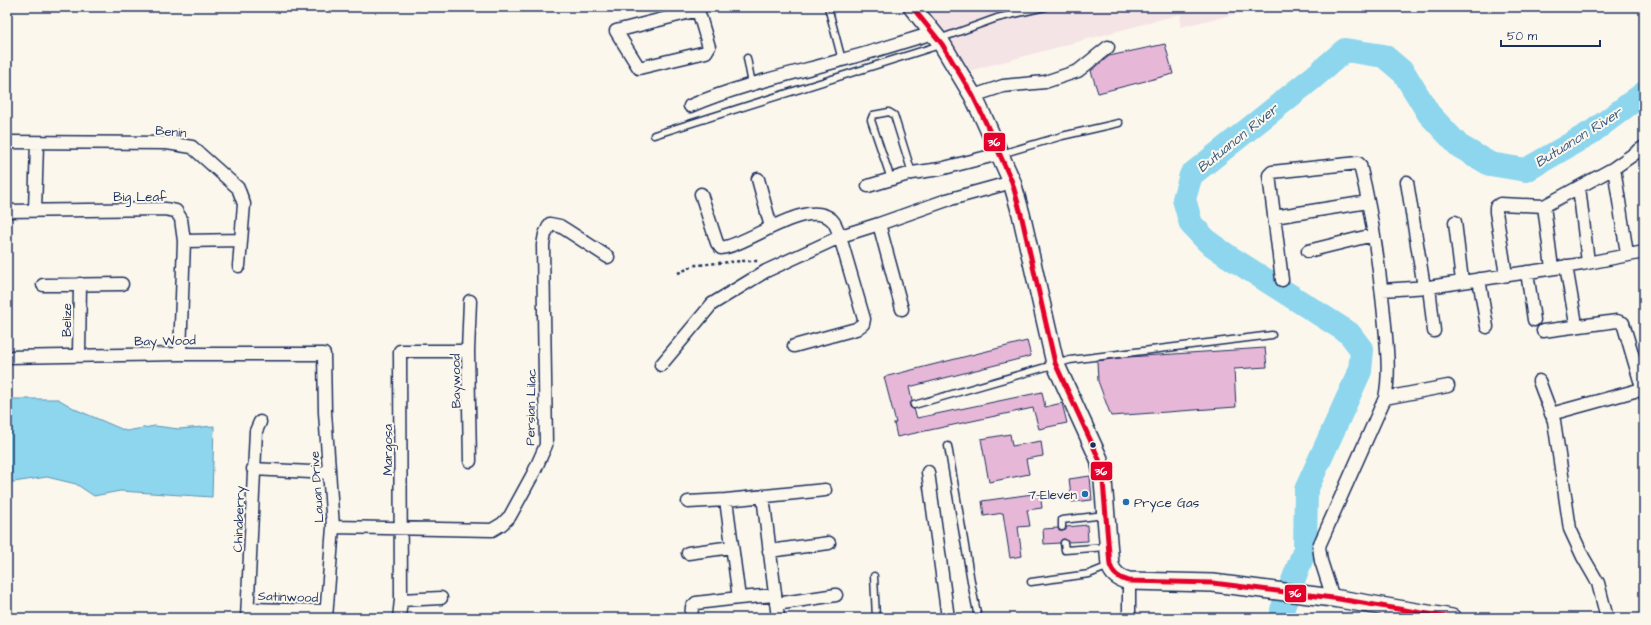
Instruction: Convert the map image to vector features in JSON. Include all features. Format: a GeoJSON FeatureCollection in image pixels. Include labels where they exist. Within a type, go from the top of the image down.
{"type":"FeatureCollection","features":[{"type":"Feature","properties":{"kind":"main road"},"geometry":{"type":"LineString","coordinates":[[912,7],[938,39],[973,96],[986,121],[1012,182],[1021,214],[1055,363],[1099,459],[1108,547],[1119,574],[1304,594],[1452,618]]}},
{"type":"Feature","properties":{"kind":"street"},"geometry":{"type":"LineString","coordinates":[[698,8],[708,42],[708,50],[642,69],[636,65],[616,31],[624,29],[698,8]]}},
{"type":"Feature","properties":{"kind":"street"},"geometry":{"type":"LineString","coordinates":[[690,106],[719,94],[752,84],[842,60],[938,39]]}},
{"type":"Feature","properties":{"kind":"street"},"geometry":{"type":"LineString","coordinates":[[973,96],[1003,86],[1045,82],[1078,71],[1108,47]]}},
{"type":"Feature","properties":{"kind":"street","name":"Benin"},"geometry":{"type":"LineString","coordinates":[[7,142],[167,143],[192,147],[238,188],[244,204],[239,266]]}},
{"type":"Feature","properties":{"kind":"street"},"geometry":{"type":"LineString","coordinates":[[35,211],[37,143]]}},
{"type":"Feature","properties":{"kind":"street"},"geometry":{"type":"LineString","coordinates":[[1506,275],[1496,207],[1500,204],[1544,206],[1614,168],[1644,147]]}},
{"type":"Feature","properties":{"kind":"street"},"geometry":{"type":"LineString","coordinates":[[868,186],[912,173],[940,169],[999,154]]}},
{"type":"Feature","properties":{"kind":"street"},"geometry":{"type":"LineString","coordinates":[[1282,280],[1268,178],[1269,175],[1272,172],[1360,165],[1368,202],[1382,290],[1388,360],[1388,384],[1385,398],[1319,546],[1321,561],[1333,598]]}},
{"type":"Feature","properties":{"kind":"street"},"geometry":{"type":"LineString","coordinates":[[1614,168],[1627,254]]}},
{"type":"Feature","properties":{"kind":"street"},"geometry":{"type":"LineString","coordinates":[[758,179],[771,227]]}},
{"type":"Feature","properties":{"kind":"street"},"geometry":{"type":"LineString","coordinates":[[661,365],[712,304],[781,264],[840,237],[947,200],[1012,182]]}},
{"type":"Feature","properties":{"kind":"street"},"geometry":{"type":"LineString","coordinates":[[1408,182],[1434,331]]}},
{"type":"Feature","properties":{"kind":"street"},"geometry":{"type":"LineString","coordinates":[[1579,187],[1588,262]]}},
{"type":"Feature","properties":{"kind":"street"},"geometry":{"type":"LineString","coordinates":[[701,194],[717,243],[721,248],[733,245],[771,227],[814,213],[831,220],[840,237],[864,319],[863,324],[856,329],[794,346]]}},
{"type":"Feature","properties":{"kind":"street"},"geometry":{"type":"LineString","coordinates":[[1274,217],[1368,202]]}},
{"type":"Feature","properties":{"kind":"street"},"geometry":{"type":"LineString","coordinates":[[1544,206],[1552,268]]}},
{"type":"Feature","properties":{"kind":"street","name":"Big Leaf"},"geometry":{"type":"LineString","coordinates":[[7,211],[170,209],[176,211],[181,219],[184,241],[180,354]]}},
{"type":"Feature","properties":{"kind":"street"},"geometry":{"type":"LineString","coordinates":[[1455,222],[1462,282]]}},
{"type":"Feature","properties":{"kind":"street","name":"Persian Lilac"},"geometry":{"type":"LineString","coordinates":[[333,527],[402,527],[492,530],[502,524],[510,516],[534,472],[546,445],[543,245],[545,234],[550,224],[560,226],[608,257]]}},
{"type":"Feature","properties":{"kind":"street"},"geometry":{"type":"LineString","coordinates":[[880,224],[902,309]]}},
{"type":"Feature","properties":{"kind":"street"},"geometry":{"type":"LineString","coordinates":[[1308,251],[1373,235]]}},
{"type":"Feature","properties":{"kind":"street"},"geometry":{"type":"LineString","coordinates":[[184,241],[241,240]]}},
{"type":"Feature","properties":{"kind":"street"},"geometry":{"type":"LineString","coordinates":[[1382,290],[1426,287],[1462,282],[1644,252]]}},
{"type":"Feature","properties":{"kind":"street"},"geometry":{"type":"LineString","coordinates":[[1566,266],[1575,318]]}},
{"type":"Feature","properties":{"kind":"street"},"geometry":{"type":"LineString","coordinates":[[1527,272],[1534,320]]}},
{"type":"Feature","properties":{"kind":"street"},"geometry":{"type":"LineString","coordinates":[[1480,279],[1487,326]]}},
{"type":"Feature","properties":{"kind":"street","name":"Belize"},"geometry":{"type":"LineString","coordinates":[[80,284],[80,355]]}},
{"type":"Feature","properties":{"kind":"street"},"geometry":{"type":"LineString","coordinates":[[43,285],[122,284]]}},
{"type":"Feature","properties":{"kind":"street","name":"Baywood"},"geometry":{"type":"LineString","coordinates":[[470,301],[468,351],[470,461]]}},
{"type":"Feature","properties":{"kind":"street"},"geometry":{"type":"LineString","coordinates":[[1543,331],[1617,321],[1623,323],[1643,392],[1551,414]]}},
{"type":"Feature","properties":{"kind":"street","name":"Margosa"},"geometry":{"type":"LineString","coordinates":[[399,618],[401,600],[402,527],[400,351],[468,351]]}},
{"type":"Feature","properties":{"kind":"street","name":"Bay Wood"},"geometry":{"type":"LineString","coordinates":[[7,358],[80,355],[324,354]]}},
{"type":"Feature","properties":{"kind":"street","name":"Lauan Drive"},"geometry":{"type":"LineString","coordinates":[[324,354],[325,412],[333,527],[326,614]]}},
{"type":"Feature","properties":{"kind":"street"},"geometry":{"type":"LineString","coordinates":[[1539,381],[1554,421],[1564,480],[1570,529],[1583,557],[1598,583],[1607,618]]}},
{"type":"Feature","properties":{"kind":"street"},"geometry":{"type":"LineString","coordinates":[[1385,398],[1448,386]]}},
{"type":"Feature","properties":{"kind":"street","name":"Chinaberry"},"geometry":{"type":"LineString","coordinates":[[248,614],[253,469],[256,431],[260,422]]}},
{"type":"Feature","properties":{"kind":"street"},"geometry":{"type":"LineString","coordinates":[[253,469],[329,473]]}},
{"type":"Feature","properties":{"kind":"street"},"geometry":{"type":"LineString","coordinates":[[928,472],[948,618]]}},
{"type":"Feature","properties":{"kind":"street"},"geometry":{"type":"LineString","coordinates":[[688,502],[726,500],[825,490]]}},
{"type":"Feature","properties":{"kind":"street"},"geometry":{"type":"LineString","coordinates":[[763,496],[778,618]]}},
{"type":"Feature","properties":{"kind":"street"},"geometry":{"type":"LineString","coordinates":[[726,500],[739,598]]}},
{"type":"Feature","properties":{"kind":"street"},"geometry":{"type":"LineString","coordinates":[[769,550],[829,543]]}},
{"type":"Feature","properties":{"kind":"street"},"geometry":{"type":"LineString","coordinates":[[688,553],[732,548]]}},
{"type":"Feature","properties":{"kind":"street"},"geometry":{"type":"LineString","coordinates":[[1119,574],[1129,618]]}},
{"type":"Feature","properties":{"kind":"street"},"geometry":{"type":"LineString","coordinates":[[691,618],[692,607],[696,603],[739,598],[776,599],[836,595]]}},
{"type":"Feature","properties":{"kind":"street"},"geometry":{"type":"LineString","coordinates":[[401,600],[441,598]]}},
{"type":"Feature","properties":{"kind":"street","name":"Satinwood"},"geometry":{"type":"LineString","coordinates":[[248,614],[326,614]]}},
{"type":"Feature","properties":{"kind":"lane"},"geometry":{"type":"LineString","coordinates":[[828,7],[842,60]]}},
{"type":"Feature","properties":{"kind":"lane"},"geometry":{"type":"LineString","coordinates":[[654,135],[997,18],[1045,7]]}},
{"type":"Feature","properties":{"kind":"lane"},"geometry":{"type":"LineString","coordinates":[[747,58],[752,84]]}},
{"type":"Feature","properties":{"kind":"lane"},"geometry":{"type":"LineString","coordinates":[[891,179],[871,120],[873,116],[889,112],[894,115],[912,173]]}},
{"type":"Feature","properties":{"kind":"lane"},"geometry":{"type":"LineString","coordinates":[[999,154],[1062,136],[1119,123]]}},
{"type":"Feature","properties":{"kind":"lane"},"geometry":{"type":"LineString","coordinates":[[914,405],[1055,363],[1272,335]]}},
{"type":"Feature","properties":{"kind":"lane"},"geometry":{"type":"LineString","coordinates":[[948,446],[978,618]]}},
{"type":"Feature","properties":{"kind":"lane"},"geometry":{"type":"LineString","coordinates":[[1062,527],[1062,520],[1105,515]]}},
{"type":"Feature","properties":{"kind":"lane"},"geometry":{"type":"LineString","coordinates":[[1064,543],[1065,550],[1108,547]]}},
{"type":"Feature","properties":{"kind":"lane"},"geometry":{"type":"LineString","coordinates":[[1031,582],[1089,574],[1119,574]]}},
{"type":"Feature","properties":{"kind":"lane"},"geometry":{"type":"LineString","coordinates":[[874,576],[876,618]]}},
{"type":"Feature","properties":{"kind":"path"},"geometry":{"type":"LineString","coordinates":[[678,273],[696,265],[742,261],[778,262],[781,264]]}},
{"type":"Feature","properties":{"kind":"shaded area"},"geometry":{"type":"Polygon","coordinates":[[[925,7],[1264,7],[1180,27],[1181,14],[965,72],[950,41],[925,7]]]}},
{"type":"Feature","properties":{"kind":"water"},"geometry":{"type":"Polygon","coordinates":[[[7,399],[58,399],[77,410],[126,431],[155,426],[179,429],[214,426],[212,497],[120,491],[94,496],[76,484],[47,477],[7,483],[7,399]]]}},
{"type":"Feature","properties":{"kind":"building"},"geometry":{"type":"Polygon","coordinates":[[[1165,44],[1173,74],[1098,93],[1091,71],[1109,56],[1165,44]]]}},
{"type":"Feature","properties":{"kind":"building"},"geometry":{"type":"Polygon","coordinates":[[[1027,341],[1031,356],[909,387],[912,401],[910,407],[914,409],[917,418],[1042,392],[1045,407],[1062,403],[1067,423],[1039,429],[1033,408],[897,437],[894,423],[896,423],[884,377],[1027,341]]]}},
{"type":"Feature","properties":{"kind":"building"},"geometry":{"type":"Polygon","coordinates":[[[1265,348],[1267,367],[1234,369],[1236,407],[1111,416],[1098,381],[1097,361],[1128,357],[1265,348]]]}},
{"type":"Feature","properties":{"kind":"building"},"geometry":{"type":"Polygon","coordinates":[[[1010,434],[1012,446],[1041,441],[1043,456],[1026,459],[1029,474],[989,482],[981,439],[1010,434]]]}},
{"type":"Feature","properties":{"kind":"building"},"geometry":{"type":"Polygon","coordinates":[[[1090,476],[1092,500],[1072,502],[1069,479],[1090,476]]]}},
{"type":"Feature","properties":{"kind":"building"},"geometry":{"type":"Polygon","coordinates":[[[1040,493],[1042,508],[1027,510],[1030,526],[1018,527],[1022,556],[1010,558],[1003,513],[984,516],[982,501],[1040,493]]]}},
{"type":"Feature","properties":{"kind":"building"},"geometry":{"type":"Polygon","coordinates":[[[1087,525],[1088,541],[1068,542],[1064,539],[1061,540],[1060,543],[1044,544],[1043,529],[1058,528],[1059,531],[1062,531],[1066,530],[1066,527],[1087,525]]]}},
{"type":"Feature","properties":{"kind":"waterway","name":"Butuanon River"},"geometry":{"type":"LineString","coordinates":[[1283,618],[1282,610],[1305,549],[1306,490],[1360,371],[1362,350],[1349,333],[1208,242],[1191,224],[1184,199],[1191,175],[1314,77],[1345,50],[1384,56],[1404,73],[1429,114],[1459,146],[1490,164],[1526,170],[1592,132],[1644,93]]}},
{"type":"Feature","properties":{"kind":"transit line","name":"36"},"geometry":{"type":"LineString","coordinates":[[912,7],[942,44],[973,96],[1012,182],[1021,214],[1055,363],[1099,459],[1103,481],[1110,565],[1115,574],[1120,578],[1129,581],[1213,583],[1333,598],[1452,618]]}},
{"type":"Feature","properties":{"kind":"place","name":"7-Eleven"},"geometry":{"type":"Point","coordinates":[1085,494]}},
{"type":"Feature","properties":{"kind":"place","name":"Pryce Gas"},"geometry":{"type":"Point","coordinates":[1126,502]}}]}
